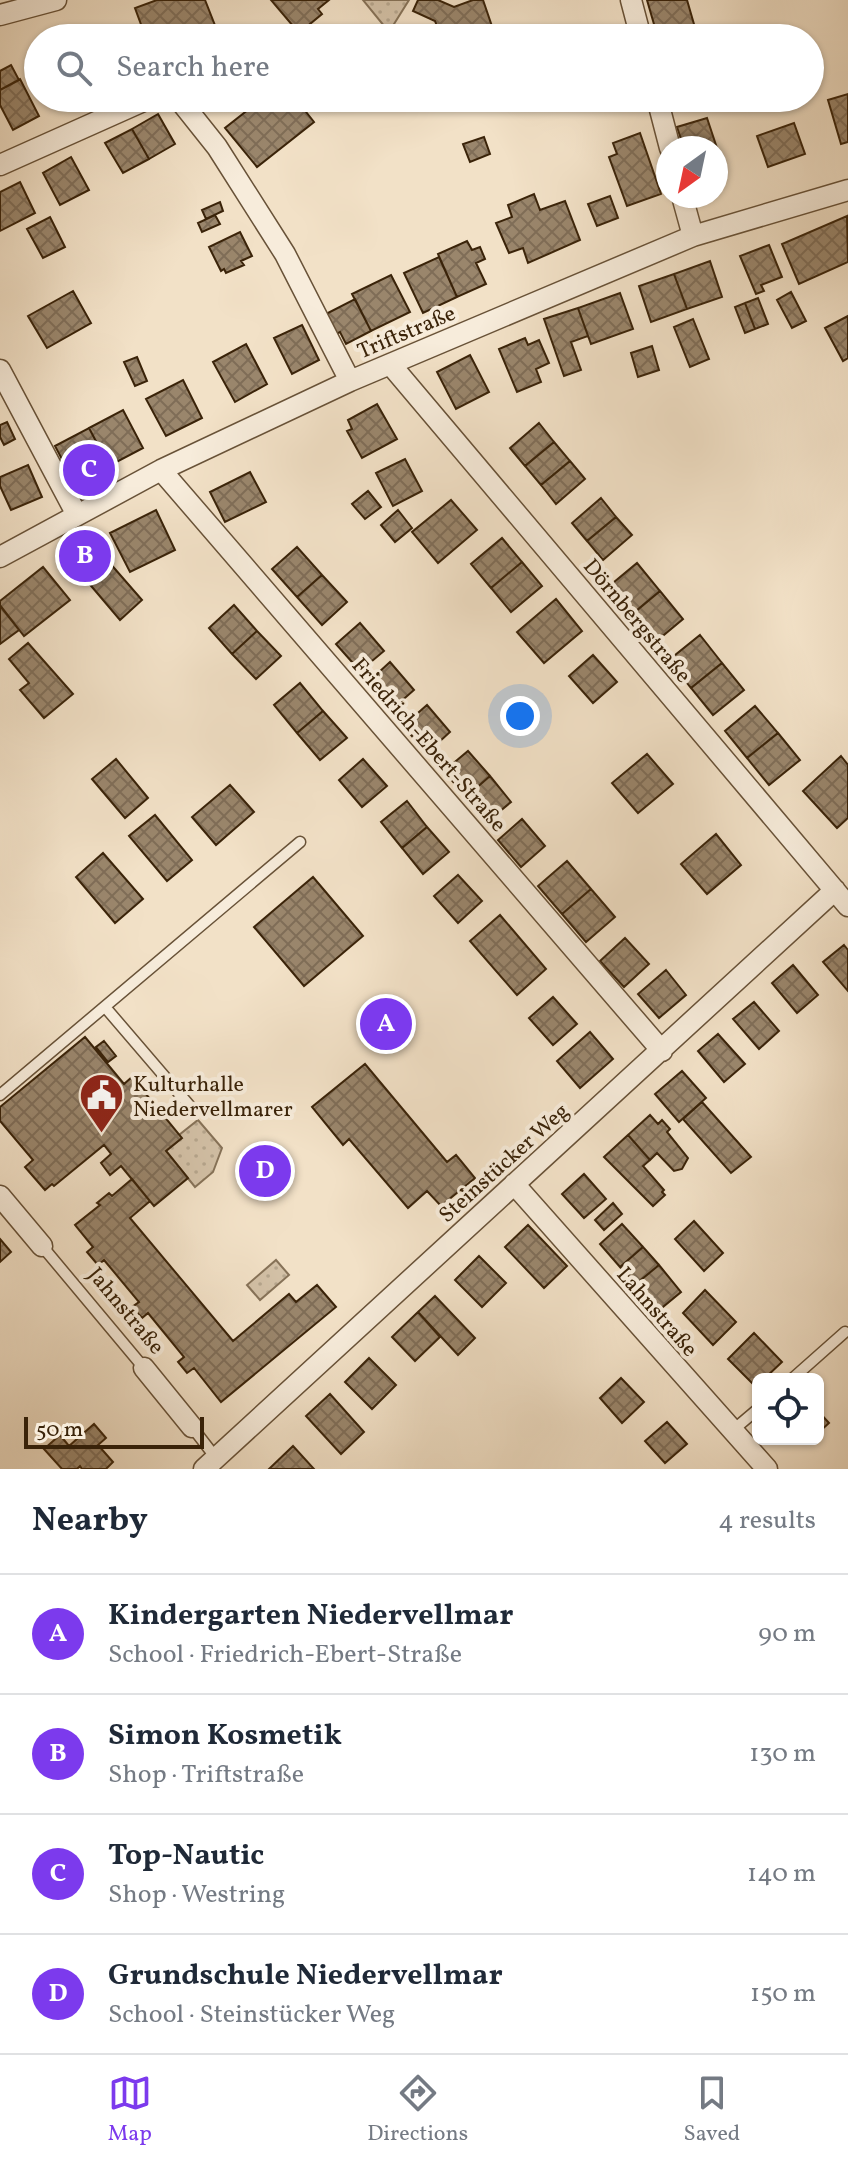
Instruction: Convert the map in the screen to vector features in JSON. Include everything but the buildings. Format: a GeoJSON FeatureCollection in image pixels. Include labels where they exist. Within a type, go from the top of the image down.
{"type":"FeatureCollection","features":[{"type":"Feature","properties":{"kind":"street"},"geometry":{"type":"LineString","coordinates":[[0,15],[56,0]]}},
{"type":"Feature","properties":{"kind":"street"},"geometry":{"type":"LineString","coordinates":[[631,0],[637,24]]}},
{"type":"Feature","properties":{"kind":"street"},"geometry":{"type":"LineString","coordinates":[[0,165],[119,112]]}},
{"type":"Feature","properties":{"kind":"street"},"geometry":{"type":"LineString","coordinates":[[189,112],[217,147],[285,254],[350,381]]}},
{"type":"Feature","properties":{"kind":"street"},"geometry":{"type":"LineString","coordinates":[[661,112],[667,136]]}},
{"type":"Feature","properties":{"kind":"street","name":"Triftstraße"},"geometry":{"type":"LineString","coordinates":[[0,557],[161,470],[350,381],[693,236],[848,190]]}},
{"type":"Feature","properties":{"kind":"street"},"geometry":{"type":"LineString","coordinates":[[685,208],[693,236]]}},
{"type":"Feature","properties":{"kind":"street","name":"Dörnbergstraße"},"geometry":{"type":"LineString","coordinates":[[391,365],[848,906]]}},
{"type":"Feature","properties":{"kind":"street"},"geometry":{"type":"LineString","coordinates":[[0,370],[77,515]]}},
{"type":"Feature","properties":{"kind":"street","name":"Friedrich-Ebert-Straße"},"geometry":{"type":"LineString","coordinates":[[161,470],[662,1051]]}},
{"type":"Feature","properties":{"kind":"street","name":"Steinstücker Weg"},"geometry":{"type":"LineString","coordinates":[[215,1465],[514,1184],[835,890]]}},
{"type":"Feature","properties":{"kind":"street","name":"Lahnstraße"},"geometry":{"type":"LineString","coordinates":[[514,1184],[767,1469]]}},
{"type":"Feature","properties":{"kind":"street","name":"Jahnstraße"},"geometry":{"type":"LineString","coordinates":[[0,1196],[42,1246]]}},
{"type":"Feature","properties":{"kind":"street","name":"Jahnstraße"},"geometry":{"type":"LineString","coordinates":[[144,1368],[192,1427]]}},
{"type":"Feature","properties":{"kind":"lane"},"geometry":{"type":"LineString","coordinates":[[0,1095],[300,842]]}},
{"type":"Feature","properties":{"kind":"lane"},"geometry":{"type":"LineString","coordinates":[[105,1007],[189,1105]]}},
{"type":"Feature","properties":{"kind":"lane","name":"Jahnstraße"},"geometry":{"type":"LineString","coordinates":[[42,1246],[144,1368]]}},
{"type":"Feature","properties":{"kind":"lane"},"geometry":{"type":"LineString","coordinates":[[799,1373],[845,1332]]}},
{"type":"Feature","properties":{"kind":"lane"},"geometry":{"type":"LineString","coordinates":[[732,1431],[752,1414]]}},
{"type":"Feature","properties":{"kind":"lane","name":"Jahnstraße"},"geometry":{"type":"LineString","coordinates":[[192,1427],[215,1465]]}},
{"type":"Feature","properties":{"kind":"shaded area"},"geometry":{"type":"Polygon","coordinates":[[[363,0],[409,0],[394,24],[382,24],[363,0]]]}},
{"type":"Feature","properties":{"kind":"shaded area"},"geometry":{"type":"Polygon","coordinates":[[[198,1120],[222,1148],[213,1172],[195,1187],[166,1151],[181,1138],[179,1135],[198,1120]]]}},
{"type":"Feature","properties":{"kind":"shaded area"},"geometry":{"type":"Polygon","coordinates":[[[276,1260],[289,1275],[260,1300],[247,1285],[276,1260]]]}},
{"type":"Feature","properties":{"kind":"place","name":"Top-Nautic"},"geometry":{"type":"Point","coordinates":[89,470]}},
{"type":"Feature","properties":{"kind":"place","name":"Simon Kosmetik"},"geometry":{"type":"Point","coordinates":[85,556]}},
{"type":"Feature","properties":{"kind":"place","name":"Kindergarten Niedervellmar"},"geometry":{"type":"Point","coordinates":[386,1024]}},
{"type":"Feature","properties":{"kind":"place","name":"Kulturhalle Niedervellmarer"},"geometry":{"type":"Point","coordinates":[102,1135]}},
{"type":"Feature","properties":{"kind":"place","name":"Grundschule Niedervellmar"},"geometry":{"type":"Point","coordinates":[265,1171]}}]}
